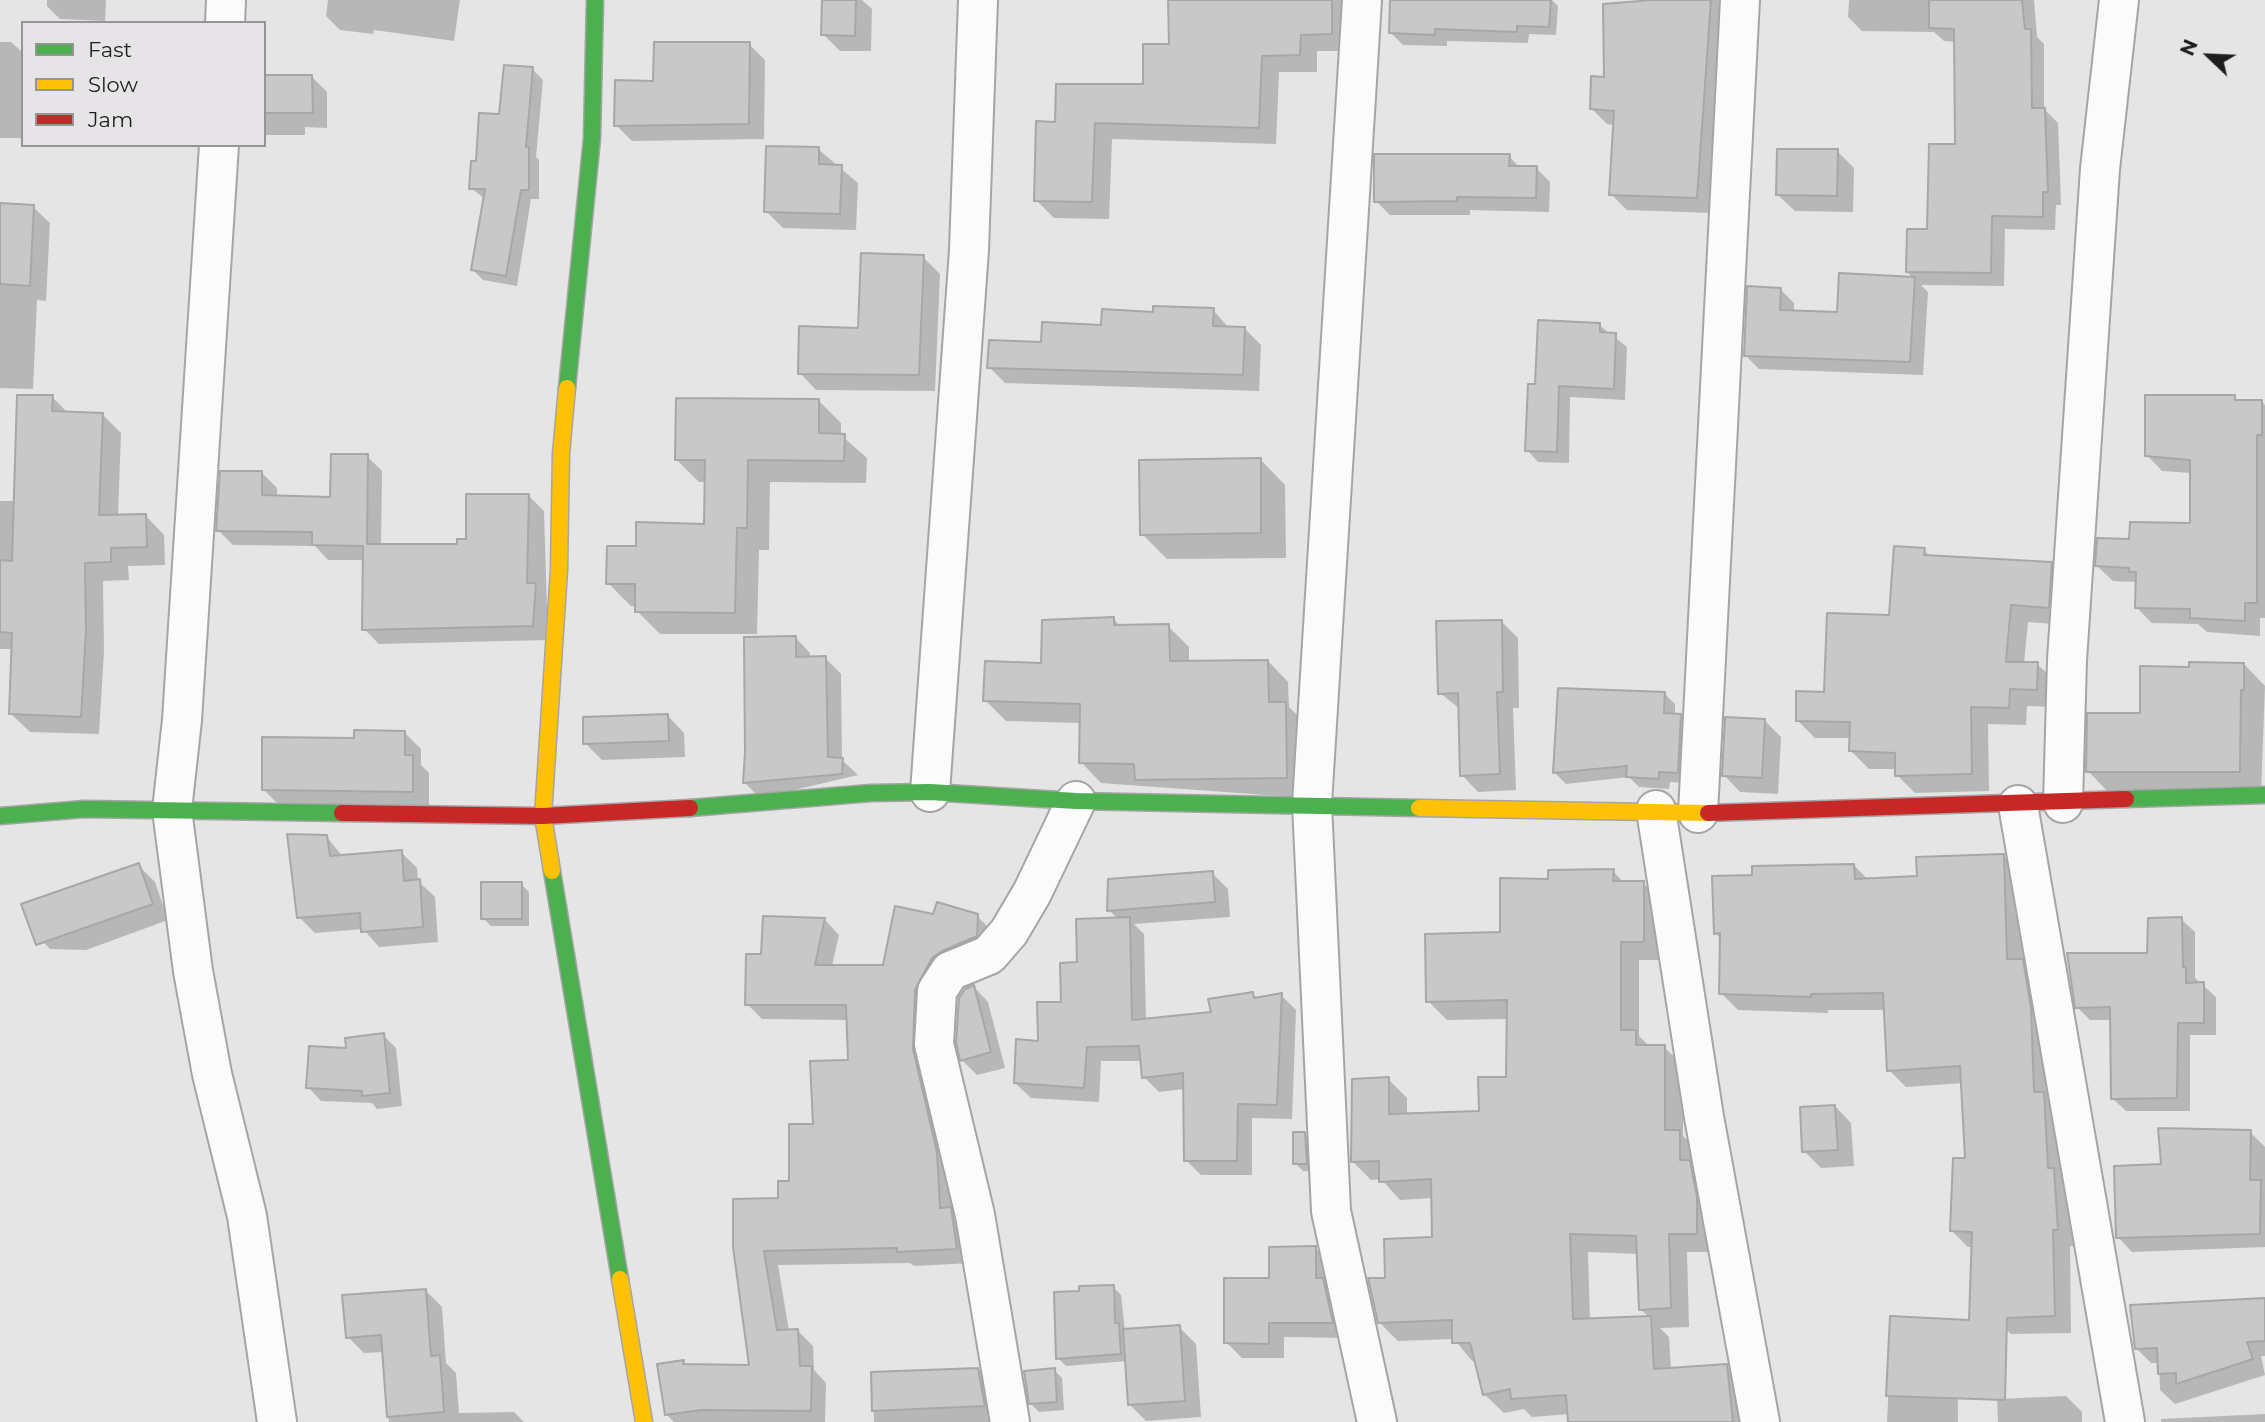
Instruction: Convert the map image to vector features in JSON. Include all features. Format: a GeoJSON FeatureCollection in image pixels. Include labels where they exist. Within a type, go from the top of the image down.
{"type":"FeatureCollection","features":[{"type":"Feature","properties":{"kind":"street"},"geometry":{"type":"LineString","coordinates":[[225,21],[226,0]]}},
{"type":"Feature","properties":{"kind":"street"},"geometry":{"type":"LineString","coordinates":[[595,0],[592,138],[561,454],[559,570],[543,816],[644,1422]]}},
{"type":"Feature","properties":{"kind":"street"},"geometry":{"type":"LineString","coordinates":[[930,792],[969,250],[978,0]]}},
{"type":"Feature","properties":{"kind":"street"},"geometry":{"type":"LineString","coordinates":[[1362,0],[1312,804],[1331,1211],[1377,1422]]}},
{"type":"Feature","properties":{"kind":"street"},"geometry":{"type":"LineString","coordinates":[[1699,813],[1740,0]]}},
{"type":"Feature","properties":{"kind":"street"},"geometry":{"type":"LineString","coordinates":[[2063,803],[2067,660],[2100,169],[2119,0]]}},
{"type":"Feature","properties":{"kind":"street"},"geometry":{"type":"LineString","coordinates":[[219,147],[181,720],[172,810],[193,971],[212,1074],[247,1216],[277,1422]]}},
{"type":"Feature","properties":{"kind":"street"},"geometry":{"type":"LineString","coordinates":[[0,816],[84,808],[543,816],[756,804],[871,793],[930,792],[1076,801],[1656,810],[1699,813],[2018,805],[2265,795],[2265,788]]}},
{"type":"Feature","properties":{"kind":"street"},"geometry":{"type":"LineString","coordinates":[[1010,1422],[975,1214],[934,1044],[937,991],[950,971],[989,955],[1009,932],[1032,893],[1076,801]]}},
{"type":"Feature","properties":{"kind":"street"},"geometry":{"type":"LineString","coordinates":[[2018,805],[2125,1422]]}},
{"type":"Feature","properties":{"kind":"street"},"geometry":{"type":"LineString","coordinates":[[1656,810],[1704,1117],[1760,1422]]}},
{"type":"Feature","properties":{"kind":"building"},"geometry":{"type":"Polygon","coordinates":[[[822,0],[856,0],[855,36],[821,35],[822,0]]]}},
{"type":"Feature","properties":{"kind":"building"},"geometry":{"type":"Polygon","coordinates":[[[1168,0],[1332,0],[1332,34],[1301,35],[1300,55],[1262,56],[1259,128],[1095,123],[1092,202],[1034,201],[1036,121],[1055,122],[1056,84],[1143,84],[1143,44],[1169,44],[1168,0]]]}},
{"type":"Feature","properties":{"kind":"building"},"geometry":{"type":"Polygon","coordinates":[[[1390,0],[1551,0],[1549,27],[1517,26],[1517,32],[1435,29],[1435,35],[1389,33],[1390,0]]]}},
{"type":"Feature","properties":{"kind":"building"},"geometry":{"type":"Polygon","coordinates":[[[1652,0],[1711,0],[1697,198],[1609,195],[1614,111],[1590,109],[1591,76],[1604,77],[1603,4],[1652,0]]]}},
{"type":"Feature","properties":{"kind":"building"},"geometry":{"type":"Polygon","coordinates":[[[1929,0],[2022,0],[2025,29],[2031,29],[2032,108],[2045,108],[2048,192],[2043,192],[2043,217],[1992,216],[1991,273],[1906,272],[1907,229],[1927,229],[1929,144],[1955,144],[1954,29],[1929,28],[1929,0]]]}},
{"type":"Feature","properties":{"kind":"building"},"geometry":{"type":"Polygon","coordinates":[[[654,42],[750,42],[749,124],[614,126],[615,80],[653,81],[654,42]]]}},
{"type":"Feature","properties":{"kind":"building"},"geometry":{"type":"Polygon","coordinates":[[[504,65],[533,67],[526,147],[529,147],[529,190],[521,190],[506,276],[471,270],[485,189],[469,189],[471,161],[476,161],[479,113],[499,114],[504,65]]]}},
{"type":"Feature","properties":{"kind":"building"},"geometry":{"type":"Polygon","coordinates":[[[266,75],[312,75],[313,113],[266,113],[266,75]]]}},
{"type":"Feature","properties":{"kind":"building"},"geometry":{"type":"Polygon","coordinates":[[[766,146],[819,147],[819,164],[842,165],[840,214],[764,212],[766,146]]]}},
{"type":"Feature","properties":{"kind":"building"},"geometry":{"type":"Polygon","coordinates":[[[1777,149],[1838,149],[1837,196],[1776,195],[1777,149]]]}},
{"type":"Feature","properties":{"kind":"building"},"geometry":{"type":"Polygon","coordinates":[[[1374,154],[1510,154],[1509,166],[1537,166],[1536,198],[1457,197],[1457,201],[1374,202],[1374,154]]]}},
{"type":"Feature","properties":{"kind":"building"},"geometry":{"type":"Polygon","coordinates":[[[0,203],[34,205],[30,286],[0,284],[0,203]]]}},
{"type":"Feature","properties":{"kind":"building"},"geometry":{"type":"Polygon","coordinates":[[[861,253],[924,255],[919,375],[798,374],[799,326],[858,328],[861,253]]]}},
{"type":"Feature","properties":{"kind":"building"},"geometry":{"type":"Polygon","coordinates":[[[1839,273],[1915,277],[1910,362],[1744,356],[1747,286],[1781,288],[1780,310],[1837,312],[1839,273]]]}},
{"type":"Feature","properties":{"kind":"building"},"geometry":{"type":"Polygon","coordinates":[[[1153,306],[1214,308],[1213,326],[1245,327],[1243,375],[987,368],[989,340],[1041,342],[1042,322],[1101,325],[1102,309],[1153,312],[1153,306]]]}},
{"type":"Feature","properties":{"kind":"building"},"geometry":{"type":"Polygon","coordinates":[[[1538,320],[1600,323],[1600,332],[1616,333],[1614,389],[1559,386],[1557,452],[1525,451],[1528,384],[1535,384],[1538,320]]]}},
{"type":"Feature","properties":{"kind":"building"},"geometry":{"type":"Polygon","coordinates":[[[17,395],[53,395],[52,411],[103,413],[99,515],[146,514],[147,547],[111,548],[111,562],[85,563],[86,631],[81,717],[9,714],[12,633],[0,632],[0,560],[12,561],[17,395]]]}},
{"type":"Feature","properties":{"kind":"building"},"geometry":{"type":"Polygon","coordinates":[[[2145,395],[2235,395],[2235,400],[2262,400],[2262,435],[2257,435],[2257,603],[2245,603],[2245,621],[2190,618],[2190,609],[2135,608],[2136,572],[2129,572],[2129,568],[2095,566],[2097,538],[2129,539],[2130,522],[2190,523],[2190,460],[2145,456],[2145,395]]]}},
{"type":"Feature","properties":{"kind":"building"},"geometry":{"type":"Polygon","coordinates":[[[676,398],[819,399],[819,433],[845,434],[844,461],[748,460],[747,528],[737,528],[735,613],[635,612],[635,584],[606,584],[607,546],[636,546],[636,522],[704,524],[705,460],[675,460],[676,398]]]}},
{"type":"Feature","properties":{"kind":"building"},"geometry":{"type":"Polygon","coordinates":[[[331,454],[368,454],[367,544],[457,544],[457,539],[466,539],[466,494],[529,494],[527,583],[536,583],[533,626],[362,630],[363,546],[312,545],[312,532],[216,531],[220,471],[262,471],[262,495],[330,497],[331,454]]]}},
{"type":"Feature","properties":{"kind":"building"},"geometry":{"type":"Polygon","coordinates":[[[1261,458],[1261,533],[1140,535],[1139,460],[1261,458]]]}},
{"type":"Feature","properties":{"kind":"building"},"geometry":{"type":"Polygon","coordinates":[[[1894,546],[1925,548],[1924,555],[2052,562],[2049,608],[2011,605],[2006,662],[2038,662],[2037,690],[2010,689],[2009,708],[1971,707],[1972,774],[1895,776],[1895,753],[1849,751],[1850,722],[1796,721],[1796,691],[1824,692],[1827,613],[1889,615],[1894,546]]]}},
{"type":"Feature","properties":{"kind":"building"},"geometry":{"type":"Polygon","coordinates":[[[1114,617],[1114,625],[1169,624],[1170,661],[1268,660],[1269,702],[1286,702],[1287,778],[1135,780],[1134,764],[1079,763],[1080,704],[983,701],[985,661],[1041,663],[1042,620],[1114,617]]]}},
{"type":"Feature","properties":{"kind":"building"},"geometry":{"type":"Polygon","coordinates":[[[1502,620],[1503,692],[1497,692],[1500,774],[1460,776],[1458,693],[1438,694],[1436,621],[1502,620]]]}},
{"type":"Feature","properties":{"kind":"building"},"geometry":{"type":"Polygon","coordinates":[[[796,636],[796,657],[826,656],[828,757],[843,758],[842,774],[743,783],[744,637],[796,636]]]}},
{"type":"Feature","properties":{"kind":"building"},"geometry":{"type":"Polygon","coordinates":[[[2189,662],[2244,663],[2240,772],[2086,772],[2087,713],[2140,713],[2140,666],[2189,667],[2189,662]]]}},
{"type":"Feature","properties":{"kind":"building"},"geometry":{"type":"Polygon","coordinates":[[[1558,688],[1665,692],[1664,713],[1681,714],[1678,773],[1659,772],[1659,779],[1626,777],[1627,766],[1553,773],[1558,688]]]}},
{"type":"Feature","properties":{"kind":"building"},"geometry":{"type":"Polygon","coordinates":[[[668,714],[669,741],[583,744],[583,717],[668,714]]]}},
{"type":"Feature","properties":{"kind":"building"},"geometry":{"type":"Polygon","coordinates":[[[1725,717],[1765,719],[1762,778],[1722,776],[1725,717]]]}},
{"type":"Feature","properties":{"kind":"building"},"geometry":{"type":"Polygon","coordinates":[[[354,730],[405,731],[405,755],[413,755],[413,792],[262,790],[262,737],[354,738],[354,730]]]}},
{"type":"Feature","properties":{"kind":"building"},"geometry":{"type":"Polygon","coordinates":[[[287,834],[327,835],[330,856],[402,850],[404,881],[420,879],[423,927],[361,932],[360,913],[297,918],[287,834]]]}},
{"type":"Feature","properties":{"kind":"building"},"geometry":{"type":"Polygon","coordinates":[[[2004,854],[2007,959],[2023,959],[2031,1008],[2034,1092],[2044,1092],[2048,1168],[2054,1168],[2058,1230],[2053,1230],[2055,1316],[2007,1318],[2005,1400],[1886,1396],[1890,1316],[1969,1320],[1972,1232],[1950,1231],[1953,1158],[1965,1158],[1960,1066],[1887,1071],[1883,993],[1811,994],[1811,997],[1719,994],[1720,933],[1714,934],[1712,876],[1752,875],[1752,866],[1854,864],[1855,879],[1917,876],[1916,857],[2004,854]]]}},
{"type":"Feature","properties":{"kind":"building"},"geometry":{"type":"Polygon","coordinates":[[[139,863],[153,904],[36,945],[21,904],[139,863]]]}},
{"type":"Feature","properties":{"kind":"building"},"geometry":{"type":"Polygon","coordinates":[[[1614,869],[1613,881],[1644,881],[1644,942],[1621,942],[1621,1030],[1636,1030],[1636,1045],[1665,1045],[1665,1130],[1680,1130],[1680,1160],[1690,1160],[1697,1197],[1697,1234],[1669,1234],[1671,1308],[1639,1310],[1636,1236],[1570,1234],[1573,1319],[1651,1316],[1654,1369],[1727,1364],[1733,1422],[1568,1422],[1566,1395],[1511,1399],[1510,1389],[1483,1395],[1470,1343],[1452,1343],[1452,1320],[1378,1323],[1368,1278],[1385,1278],[1384,1239],[1432,1237],[1431,1179],[1379,1182],[1379,1161],[1351,1162],[1352,1079],[1389,1077],[1389,1114],[1479,1111],[1478,1077],[1506,1077],[1507,1000],[1426,1002],[1425,934],[1500,932],[1500,878],[1548,879],[1548,870],[1614,869]]]}},
{"type":"Feature","properties":{"kind":"building"},"geometry":{"type":"Polygon","coordinates":[[[1213,871],[1215,902],[1107,911],[1108,879],[1213,871]]]}},
{"type":"Feature","properties":{"kind":"building"},"geometry":{"type":"Polygon","coordinates":[[[481,882],[522,882],[522,919],[481,919],[481,882]]]}},
{"type":"Feature","properties":{"kind":"building"},"geometry":{"type":"Polygon","coordinates":[[[937,902],[978,914],[977,936],[932,958],[915,990],[913,1049],[937,1152],[940,1208],[951,1207],[957,1249],[897,1252],[897,1248],[764,1251],[777,1330],[798,1329],[800,1366],[812,1366],[811,1411],[701,1410],[665,1415],[657,1364],[684,1360],[683,1364],[749,1365],[733,1247],[733,1199],[778,1198],[778,1181],[789,1181],[789,1124],[813,1124],[810,1061],[848,1060],[846,1005],[745,1005],[746,954],[761,954],[763,916],[825,918],[815,965],[883,965],[895,906],[933,914],[937,902]]]}},
{"type":"Feature","properties":{"kind":"building"},"geometry":{"type":"Polygon","coordinates":[[[1130,917],[1132,1020],[1211,1012],[1208,999],[1253,992],[1254,998],[1282,993],[1277,1105],[1238,1104],[1237,1161],[1184,1161],[1183,1073],[1142,1078],[1139,1046],[1087,1047],[1084,1088],[1014,1083],[1016,1039],[1038,1041],[1037,1002],[1061,1002],[1060,963],[1077,962],[1076,919],[1130,917]]]}},
{"type":"Feature","properties":{"kind":"building"},"geometry":{"type":"Polygon","coordinates":[[[2182,917],[2186,983],[2204,982],[2204,1023],[2178,1023],[2177,1098],[2111,1099],[2110,1007],[2075,1008],[2067,953],[2147,953],[2148,918],[2182,917]]]}},
{"type":"Feature","properties":{"kind":"building"},"geometry":{"type":"Polygon","coordinates":[[[974,985],[991,1052],[960,1061],[956,1042],[959,998],[965,989],[974,985]]]}},
{"type":"Feature","properties":{"kind":"building"},"geometry":{"type":"Polygon","coordinates":[[[384,1033],[390,1093],[362,1096],[362,1091],[306,1088],[309,1046],[346,1048],[345,1038],[384,1033]]]}},
{"type":"Feature","properties":{"kind":"building"},"geometry":{"type":"Polygon","coordinates":[[[1835,1105],[1838,1150],[1802,1152],[1800,1107],[1835,1105]]]}},
{"type":"Feature","properties":{"kind":"building"},"geometry":{"type":"Polygon","coordinates":[[[2158,1128],[2251,1130],[2250,1180],[2261,1180],[2260,1234],[2116,1238],[2114,1166],[2161,1164],[2158,1128]]]}},
{"type":"Feature","properties":{"kind":"building"},"geometry":{"type":"Polygon","coordinates":[[[1293,1132],[1305,1132],[1307,1164],[1293,1164],[1293,1132]]]}},
{"type":"Feature","properties":{"kind":"building"},"geometry":{"type":"Polygon","coordinates":[[[1316,1246],[1316,1278],[1323,1278],[1333,1323],[1269,1323],[1269,1344],[1224,1343],[1224,1278],[1269,1278],[1269,1247],[1316,1246]]]}},
{"type":"Feature","properties":{"kind":"building"},"geometry":{"type":"Polygon","coordinates":[[[1114,1285],[1115,1323],[1119,1323],[1121,1354],[1056,1359],[1054,1292],[1079,1291],[1079,1286],[1114,1285]]]}},
{"type":"Feature","properties":{"kind":"building"},"geometry":{"type":"Polygon","coordinates":[[[426,1289],[431,1356],[440,1355],[444,1412],[387,1417],[381,1335],[346,1338],[342,1295],[426,1289]]]}},
{"type":"Feature","properties":{"kind":"building"},"geometry":{"type":"Polygon","coordinates":[[[2265,1298],[2265,1341],[2247,1342],[2253,1359],[2176,1384],[2176,1373],[2158,1374],[2157,1348],[2135,1349],[2130,1305],[2265,1298]]]}},
{"type":"Feature","properties":{"kind":"building"},"geometry":{"type":"Polygon","coordinates":[[[1180,1325],[1185,1401],[1128,1405],[1123,1329],[1180,1325]]]}},
{"type":"Feature","properties":{"kind":"building"},"geometry":{"type":"Polygon","coordinates":[[[978,1368],[985,1406],[872,1411],[871,1372],[978,1368]]]}},
{"type":"Feature","properties":{"kind":"building"},"geometry":{"type":"Polygon","coordinates":[[[1055,1368],[1057,1402],[1029,1404],[1024,1371],[1055,1368]]]}},
{"type":"Feature","properties":{"kind":"traffic: fast"},"geometry":{"type":"LineString","coordinates":[[567,388],[592,138],[595,0]]}},
{"type":"Feature","properties":{"kind":"traffic: fast"},"geometry":{"type":"LineString","coordinates":[[690,808],[871,793],[930,792],[1076,801],[1419,808]]}},
{"type":"Feature","properties":{"kind":"traffic: fast"},"geometry":{"type":"LineString","coordinates":[[2126,799],[2265,795]]}},
{"type":"Feature","properties":{"kind":"traffic: fast"},"geometry":{"type":"LineString","coordinates":[[0,816],[84,809],[342,813]]}},
{"type":"Feature","properties":{"kind":"traffic: fast"},"geometry":{"type":"LineString","coordinates":[[552,871],[620,1279]]}},
{"type":"Feature","properties":{"kind":"traffic: slow"},"geometry":{"type":"LineString","coordinates":[[552,871],[543,816],[559,570],[561,454],[567,388]]}},
{"type":"Feature","properties":{"kind":"traffic: slow"},"geometry":{"type":"LineString","coordinates":[[1419,808],[1708,813]]}},
{"type":"Feature","properties":{"kind":"traffic: slow"},"geometry":{"type":"LineString","coordinates":[[620,1279],[644,1422]]}},
{"type":"Feature","properties":{"kind":"traffic: jam"},"geometry":{"type":"LineString","coordinates":[[1708,813],[2126,799]]}},
{"type":"Feature","properties":{"kind":"traffic: jam"},"geometry":{"type":"LineString","coordinates":[[342,813],[543,816],[690,808]]}}]}
